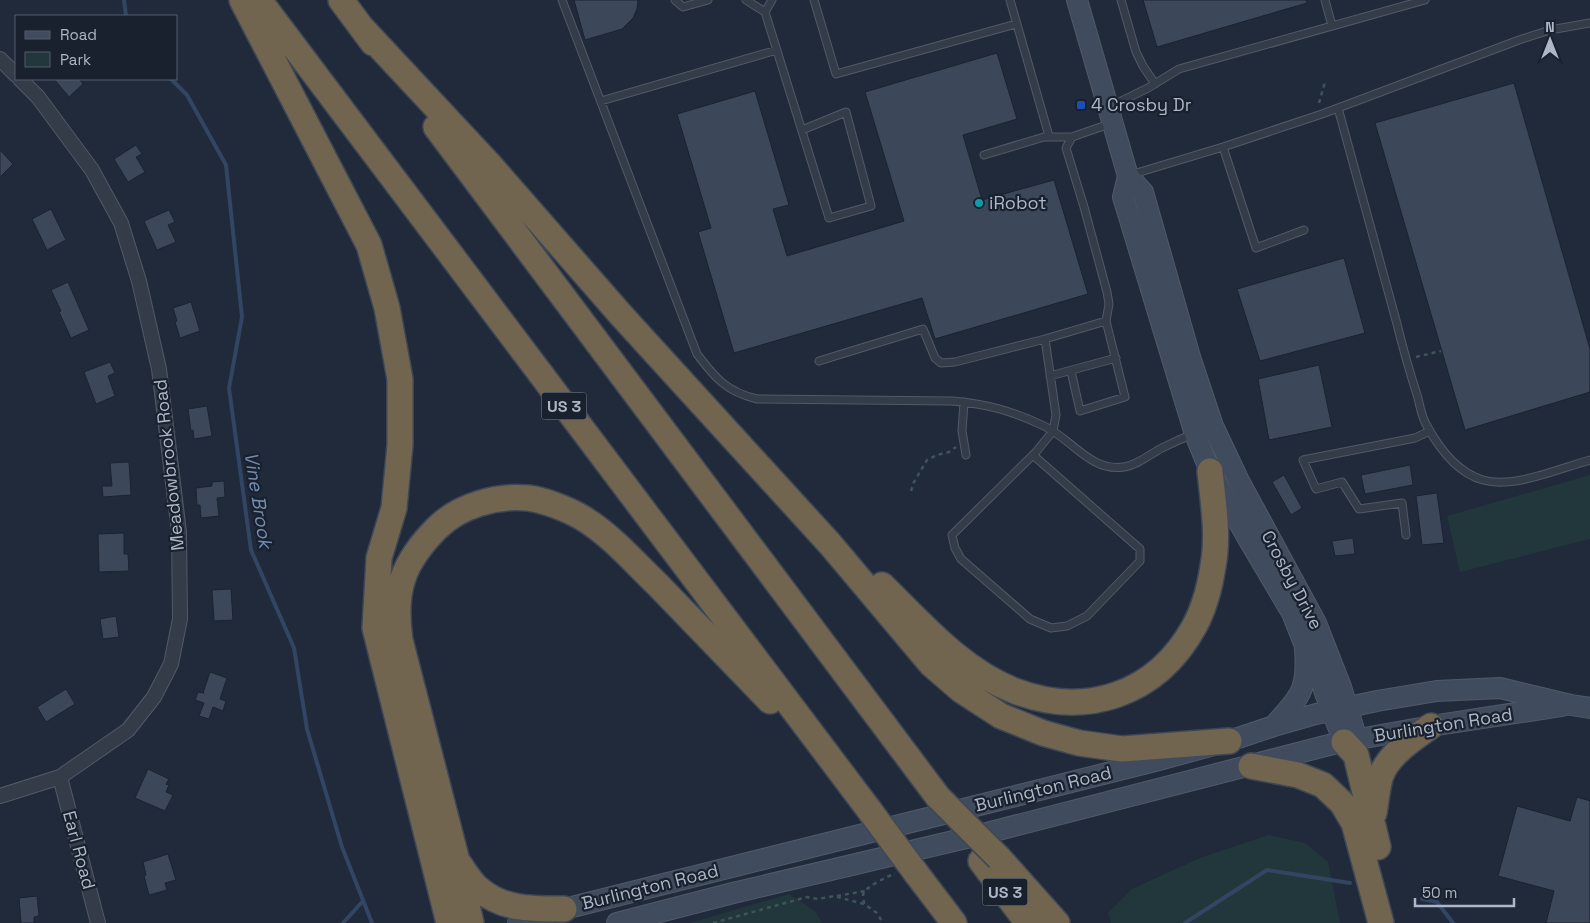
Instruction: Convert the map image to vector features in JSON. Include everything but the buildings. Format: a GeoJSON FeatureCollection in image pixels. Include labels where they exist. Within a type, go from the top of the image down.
{"type":"FeatureCollection","features":[{"type":"Feature","properties":{"kind":"highway"},"geometry":{"type":"LineString","coordinates":[[242,0],[369,245],[388,308],[400,379],[400,445],[394,508],[379,558],[375,628],[438,875],[446,921]]}},
{"type":"Feature","properties":{"kind":"highway","name":"US 3"},"geometry":{"type":"LineString","coordinates":[[259,0],[954,923]]}},
{"type":"Feature","properties":{"kind":"highway"},"geometry":{"type":"LineString","coordinates":[[341,0],[938,797],[990,859],[1057,923]]}},
{"type":"Feature","properties":{"kind":"highway"},"geometry":{"type":"LineString","coordinates":[[363,30],[490,164],[621,316],[830,544],[931,664],[961,690],[1001,716],[1043,733],[1079,743],[1122,749],[1228,741]]}},
{"type":"Feature","properties":{"kind":"highway"},"geometry":{"type":"LineString","coordinates":[[830,544],[859,562],[936,638],[957,657],[983,675],[1014,691],[1039,699],[1064,703],[1087,703],[1112,697],[1134,687],[1155,674],[1174,655],[1194,627],[1207,595],[1214,565],[1216,540],[1210,471]]}},
{"type":"Feature","properties":{"kind":"highway"},"geometry":{"type":"LineString","coordinates":[[470,923],[457,862],[400,640],[397,619],[398,596],[407,566],[421,544],[444,521],[470,506],[498,499],[528,498],[556,506],[581,517],[614,542],[848,782]]}},
{"type":"Feature","properties":{"kind":"highway"},"geometry":{"type":"LineString","coordinates":[[1372,826],[1380,778],[1387,763],[1406,744],[1431,726]]}},
{"type":"Feature","properties":{"kind":"highway"},"geometry":{"type":"LineString","coordinates":[[1352,746],[1396,923]]}},
{"type":"Feature","properties":{"kind":"highway"},"geometry":{"type":"LineString","coordinates":[[1251,766],[1298,775],[1323,784],[1342,803],[1354,823],[1380,923]]}},
{"type":"Feature","properties":{"kind":"highway","name":"US 3"},"geometry":{"type":"LineString","coordinates":[[990,859],[1028,923]]}},
{"type":"Feature","properties":{"kind":"highway"},"geometry":{"type":"LineString","coordinates":[[457,862],[478,888],[496,901],[526,909],[564,909]]}},
{"type":"Feature","properties":{"kind":"main road","name":"Crosby Drive"},"geometry":{"type":"LineString","coordinates":[[1077,0],[1128,176],[1143,192],[1188,348],[1213,426],[1239,481],[1316,623],[1339,708],[1352,746]]}},
{"type":"Feature","properties":{"kind":"main road","name":"Crosby Drive"},"geometry":{"type":"LineString","coordinates":[[1128,176],[1122,197],[1195,434],[1210,471],[1292,613],[1305,646],[1339,708]]}},
{"type":"Feature","properties":{"kind":"main road"},"geometry":{"type":"LineString","coordinates":[[1274,726],[1297,700],[1301,692],[1306,672],[1305,646]]}},
{"type":"Feature","properties":{"kind":"main road","name":"Burlington Road"},"geometry":{"type":"LineString","coordinates":[[518,923],[564,909],[1127,768],[1228,741],[1339,708],[1437,691],[1500,688],[1580,706]]}},
{"type":"Feature","properties":{"kind":"main road","name":"Burlington Road"},"geometry":{"type":"LineString","coordinates":[[617,923],[750,888],[979,836],[1251,766],[1352,746],[1431,726],[1580,706]]}},
{"type":"Feature","properties":{"kind":"street"},"geometry":{"type":"LineString","coordinates":[[0,59],[15,74]]}},
{"type":"Feature","properties":{"kind":"street","name":"Meadowbrook Road"},"geometry":{"type":"LineString","coordinates":[[0,796],[60,777],[128,730],[154,697],[171,664],[180,619],[179,532],[158,369],[139,281],[121,223],[92,170],[38,97],[21,80]]}},
{"type":"Feature","properties":{"kind":"street","name":"Earl Road"},"geometry":{"type":"LineString","coordinates":[[60,777],[98,923]]}},
{"type":"Feature","properties":{"kind":"lane"},"geometry":{"type":"LineString","coordinates":[[562,0],[697,354],[712,373],[737,394],[757,399],[964,402],[980,404],[1012,412],[1053,431],[1092,461],[1114,467],[1125,467],[1135,463],[1161,448],[1213,426]]}},
{"type":"Feature","properties":{"kind":"lane"},"geometry":{"type":"LineString","coordinates":[[675,0],[682,6],[708,0]]}},
{"type":"Feature","properties":{"kind":"lane"},"geometry":{"type":"LineString","coordinates":[[746,0],[765,12],[829,218],[871,206],[846,112],[802,130]]}},
{"type":"Feature","properties":{"kind":"lane"},"geometry":{"type":"LineString","coordinates":[[765,12],[772,0]]}},
{"type":"Feature","properties":{"kind":"lane"},"geometry":{"type":"LineString","coordinates":[[814,0],[836,74],[1016,24]]}},
{"type":"Feature","properties":{"kind":"lane"},"geometry":{"type":"LineString","coordinates":[[1010,0],[1048,136]]}},
{"type":"Feature","properties":{"kind":"lane"},"geometry":{"type":"LineString","coordinates":[[1122,0],[1136,52],[1155,84]]}},
{"type":"Feature","properties":{"kind":"lane"},"geometry":{"type":"LineString","coordinates":[[1325,0],[1332,26]]}},
{"type":"Feature","properties":{"kind":"lane"},"geometry":{"type":"LineString","coordinates":[[984,155],[1048,136],[1072,136],[1110,115],[1179,69],[1426,0]]}},
{"type":"Feature","properties":{"kind":"lane"},"geometry":{"type":"LineString","coordinates":[[1128,176],[1223,147],[1338,108],[1519,40],[1550,30],[1590,23]]}},
{"type":"Feature","properties":{"kind":"lane"},"geometry":{"type":"LineString","coordinates":[[600,101],[777,50]]}},
{"type":"Feature","properties":{"kind":"lane"},"geometry":{"type":"LineString","coordinates":[[1338,108],[1406,359],[1426,425],[1444,452],[1456,465],[1482,480],[1496,483],[1547,474],[1590,460]]}},
{"type":"Feature","properties":{"kind":"lane"},"geometry":{"type":"LineString","coordinates":[[1071,371],[1080,411],[1125,397],[1106,320],[1109,304],[1107,292],[1066,148],[1072,136]]}},
{"type":"Feature","properties":{"kind":"lane"},"geometry":{"type":"LineString","coordinates":[[1223,147],[1256,248],[1304,230]]}},
{"type":"Feature","properties":{"kind":"lane"},"geometry":{"type":"LineString","coordinates":[[819,361],[923,329],[935,358],[941,363],[955,362],[1045,339],[1106,320]]}},
{"type":"Feature","properties":{"kind":"lane"},"geometry":{"type":"LineString","coordinates":[[1033,455],[1140,549],[1140,561],[1087,616],[1067,626],[1051,628],[1030,619],[961,559],[955,548],[952,535],[1033,455],[1053,431],[1056,415],[1045,339]]}},
{"type":"Feature","properties":{"kind":"lane"},"geometry":{"type":"LineString","coordinates":[[1050,376],[1116,358]]}},
{"type":"Feature","properties":{"kind":"lane"},"geometry":{"type":"LineString","coordinates":[[964,402],[962,431],[966,455]]}},
{"type":"Feature","properties":{"kind":"lane"},"geometry":{"type":"LineString","coordinates":[[1406,535],[1402,503],[1359,509],[1342,482],[1316,489],[1303,460],[1415,438],[1430,431]]}},
{"type":"Feature","properties":{"kind":"path"},"geometry":{"type":"LineString","coordinates":[[1319,104],[1325,82]]}},
{"type":"Feature","properties":{"kind":"path"},"geometry":{"type":"LineString","coordinates":[[1406,359],[1442,351]]}},
{"type":"Feature","properties":{"kind":"path"},"geometry":{"type":"LineString","coordinates":[[911,491],[927,460],[964,444]]}},
{"type":"Feature","properties":{"kind":"path"},"geometry":{"type":"LineString","coordinates":[[712,923],[807,897],[818,899],[865,891],[888,875]]}},
{"type":"Feature","properties":{"kind":"path"},"geometry":{"type":"LineString","coordinates":[[864,904],[863,895],[865,891]]}},
{"type":"Feature","properties":{"kind":"path"},"geometry":{"type":"LineString","coordinates":[[834,896],[864,904],[877,913],[883,923]]}},
{"type":"Feature","properties":{"kind":"green space"},"geometry":{"type":"Polygon","coordinates":[[[1590,475],[1590,539],[1460,572],[1447,516],[1590,475]]]}},
{"type":"Feature","properties":{"kind":"green space"},"geometry":{"type":"Polygon","coordinates":[[[1269,835],[1305,843],[1328,862],[1340,923],[1111,923],[1108,913],[1132,889],[1200,858],[1269,835]]]}},
{"type":"Feature","properties":{"kind":"green space"},"geometry":{"type":"Polygon","coordinates":[[[789,894],[815,911],[822,923],[690,923],[789,894]]]}},
{"type":"Feature","properties":{"kind":"waterway","name":"Vine Brook"},"geometry":{"type":"LineString","coordinates":[[124,0],[126,15]]}},
{"type":"Feature","properties":{"kind":"waterway","name":"Vine Brook"},"geometry":{"type":"LineString","coordinates":[[172,80],[187,95],[226,165],[242,317],[229,388],[251,550],[294,648],[307,729],[342,847],[372,923]]}},
{"type":"Feature","properties":{"kind":"waterway","name":"Vine Brook"},"geometry":{"type":"LineString","coordinates":[[1185,923],[1267,870],[1350,883]]}},
{"type":"Feature","properties":{"kind":"waterway","name":"Vine Brook"},"geometry":{"type":"LineString","coordinates":[[1422,899],[1437,902],[1453,923]]}},
{"type":"Feature","properties":{"kind":"waterway"},"geometry":{"type":"LineString","coordinates":[[343,923],[363,901]]}},
{"type":"Feature","properties":{"kind":"place","name":"4 Crosby Dr"},"geometry":{"type":"Point","coordinates":[1081,105]}},
{"type":"Feature","properties":{"kind":"place","name":"iRobot"},"geometry":{"type":"Point","coordinates":[979,203]}}]}
